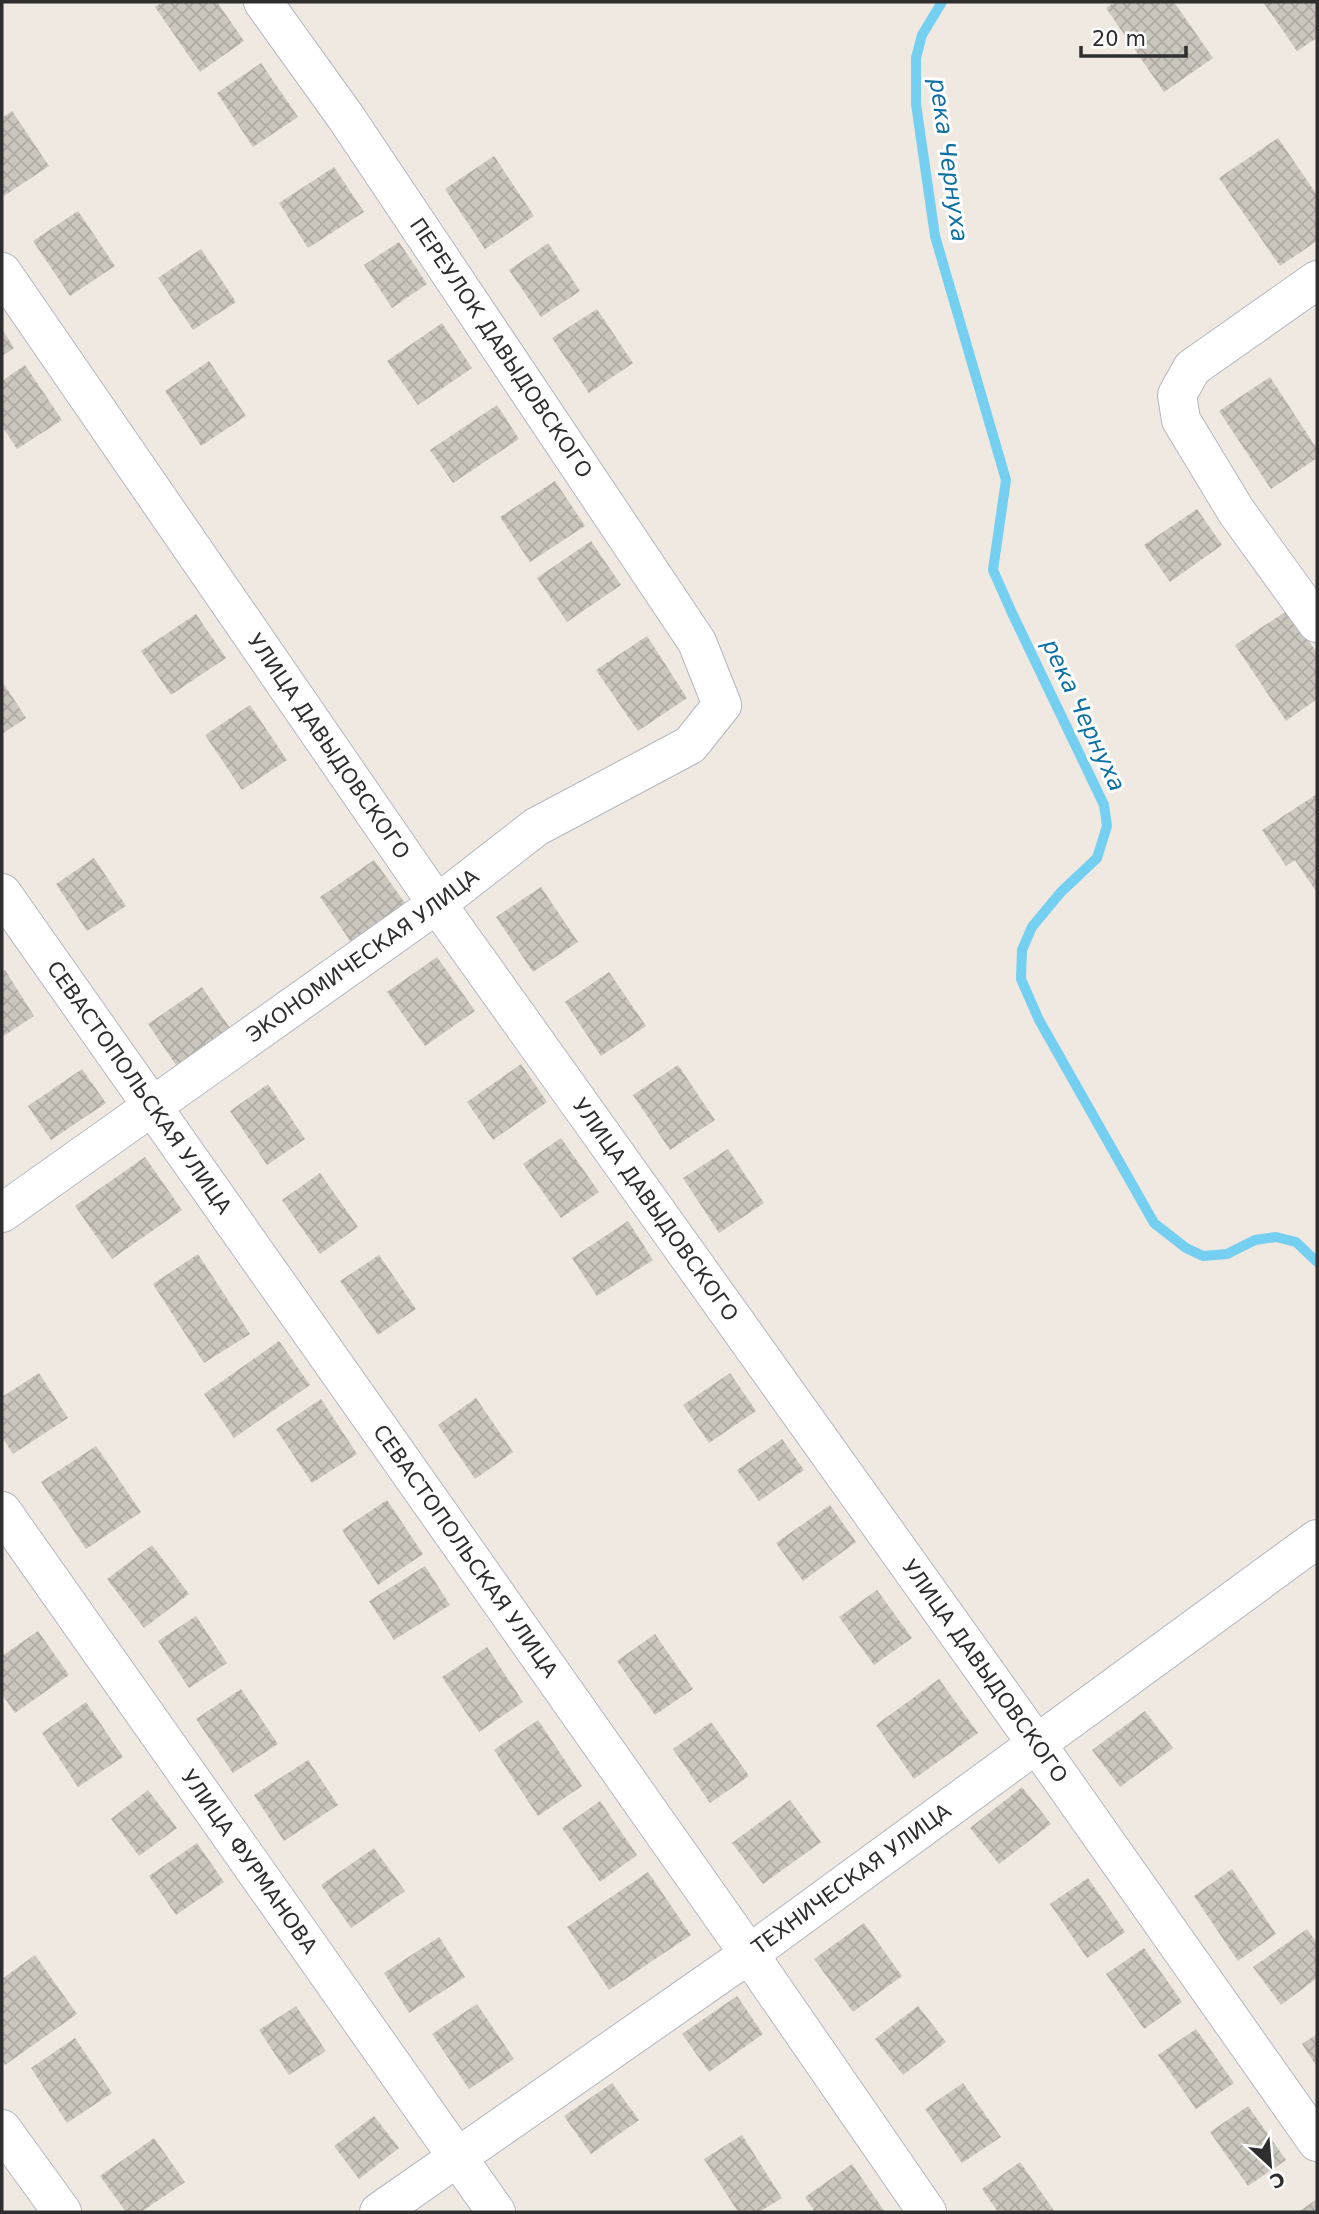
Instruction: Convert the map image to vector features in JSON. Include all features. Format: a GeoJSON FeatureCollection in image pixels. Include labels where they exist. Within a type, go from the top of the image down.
{"type":"FeatureCollection","features":[{"type":"Feature","properties":{"kind":"street","name":"ПЕРЕУЛОК ДАВЫДОВСКОГО"},"geometry":{"type":"LineString","coordinates":[[262,2],[345,116],[690,630],[722,705]]}},
{"type":"Feature","properties":{"kind":"street","name":"УЛИЦА ДАВЫДОВСКОГО"},"geometry":{"type":"LineString","coordinates":[[2,272],[438,904],[1317,2142]]}},
{"type":"Feature","properties":{"kind":"street"},"geometry":{"type":"LineString","coordinates":[[1317,281],[1192,368],[1177,395],[1181,420],[1236,511],[1317,623]]}},
{"type":"Feature","properties":{"kind":"street","name":"ЭКОНОМИЧЕСКАЯ УЛИЦА"},"geometry":{"type":"LineString","coordinates":[[2,1213],[438,904],[537,827],[690,745],[722,705]]}},
{"type":"Feature","properties":{"kind":"street","name":"СЕВАСТОПОЛЬСКАЯ УЛИЦА"},"geometry":{"type":"LineString","coordinates":[[2,894],[927,2212]]}},
{"type":"Feature","properties":{"kind":"street","name":"УЛИЦА ФУРМАНОВА"},"geometry":{"type":"LineString","coordinates":[[2,1511],[496,2212]]}},
{"type":"Feature","properties":{"kind":"street","name":"ТЕХНИЧЕСКАЯ УЛИЦА"},"geometry":{"type":"LineString","coordinates":[[379,2212],[748,1954],[1317,1539]]}},
{"type":"Feature","properties":{"kind":"street"},"geometry":{"type":"LineString","coordinates":[[2,2129],[62,2212]]}},
{"type":"Feature","properties":{"kind":"building"},"geometry":{"type":"Polygon","coordinates":[[[163,2],[217,2],[244,41],[200,72],[155,7],[163,2]]]}},
{"type":"Feature","properties":{"kind":"building"},"geometry":{"type":"Polygon","coordinates":[[[1115,2],[1174,2],[1213,58],[1164,92],[1106,8],[1115,2]]]}},
{"type":"Feature","properties":{"kind":"building"},"geometry":{"type":"Polygon","coordinates":[[[1263,2],[1317,2],[1317,38],[1297,51],[1263,2]]]}},
{"type":"Feature","properties":{"kind":"building"},"geometry":{"type":"Polygon","coordinates":[[[261,63],[298,117],[253,147],[217,93],[261,63]]]}},
{"type":"Feature","properties":{"kind":"building"},"geometry":{"type":"Polygon","coordinates":[[[12,111],[49,166],[4,196],[2,118],[12,111]]]}},
{"type":"Feature","properties":{"kind":"building"},"geometry":{"type":"Polygon","coordinates":[[[1278,138],[1317,195],[1317,241],[1280,266],[1219,178],[1278,138]]]}},
{"type":"Feature","properties":{"kind":"building"},"geometry":{"type":"Polygon","coordinates":[[[494,156],[534,216],[485,249],[445,189],[494,156]]]}},
{"type":"Feature","properties":{"kind":"building"},"geometry":{"type":"Polygon","coordinates":[[[334,167],[364,212],[308,248],[279,203],[334,167]]]}},
{"type":"Feature","properties":{"kind":"building"},"geometry":{"type":"Polygon","coordinates":[[[78,211],[115,266],[70,296],[33,241],[78,211]]]}},
{"type":"Feature","properties":{"kind":"building"},"geometry":{"type":"Polygon","coordinates":[[[399,242],[427,284],[392,308],[364,265],[399,242]]]}},
{"type":"Feature","properties":{"kind":"building"},"geometry":{"type":"Polygon","coordinates":[[[548,243],[580,291],[541,317],[509,270],[548,243]]]}},
{"type":"Feature","properties":{"kind":"building"},"geometry":{"type":"Polygon","coordinates":[[[201,249],[236,302],[193,330],[158,278],[201,249]]]}},
{"type":"Feature","properties":{"kind":"building"},"geometry":{"type":"Polygon","coordinates":[[[597,309],[633,363],[589,393],[552,338],[597,309]]]}},
{"type":"Feature","properties":{"kind":"building"},"geometry":{"type":"Polygon","coordinates":[[[442,323],[472,368],[418,405],[387,361],[442,323]]]}},
{"type":"Feature","properties":{"kind":"building"},"geometry":{"type":"Polygon","coordinates":[[[2,329],[14,348],[2,356],[2,329]]]}},
{"type":"Feature","properties":{"kind":"building"},"geometry":{"type":"Polygon","coordinates":[[[209,361],[246,416],[201,446],[165,391],[209,361]]]}},
{"type":"Feature","properties":{"kind":"building"},"geometry":{"type":"Polygon","coordinates":[[[25,365],[62,420],[17,449],[2,426],[2,381],[25,365]]]}},
{"type":"Feature","properties":{"kind":"building"},"geometry":{"type":"Polygon","coordinates":[[[1270,377],[1317,449],[1317,458],[1271,489],[1219,411],[1270,377]]]}},
{"type":"Feature","properties":{"kind":"building"},"geometry":{"type":"Polygon","coordinates":[[[497,405],[519,439],[453,483],[430,450],[497,405]]]}},
{"type":"Feature","properties":{"kind":"building"},"geometry":{"type":"Polygon","coordinates":[[[555,481],[585,526],[530,562],[500,517],[555,481]]]}},
{"type":"Feature","properties":{"kind":"building"},"geometry":{"type":"Polygon","coordinates":[[[1197,509],[1222,545],[1170,582],[1144,545],[1197,509]]]}},
{"type":"Feature","properties":{"kind":"building"},"geometry":{"type":"Polygon","coordinates":[[[591,541],[621,585],[567,622],[537,578],[591,541]]]}},
{"type":"Feature","properties":{"kind":"building"},"geometry":{"type":"Polygon","coordinates":[[[1288,610],[1317,653],[1317,699],[1286,721],[1235,645],[1288,610]]]}},
{"type":"Feature","properties":{"kind":"building"},"geometry":{"type":"Polygon","coordinates":[[[196,614],[226,658],[171,695],[141,651],[196,614]]]}},
{"type":"Feature","properties":{"kind":"building"},"geometry":{"type":"Polygon","coordinates":[[[647,636],[687,698],[638,731],[596,670],[647,636]]]}},
{"type":"Feature","properties":{"kind":"building"},"geometry":{"type":"Polygon","coordinates":[[[2,681],[26,718],[2,734],[2,681]]]}},
{"type":"Feature","properties":{"kind":"building"},"geometry":{"type":"Polygon","coordinates":[[[250,705],[287,760],[242,790],[205,735],[250,705]]]}},
{"type":"Feature","properties":{"kind":"building"},"geometry":{"type":"Polygon","coordinates":[[[1317,794],[1317,893],[1295,860],[1286,866],[1262,830],[1317,794]]]}},
{"type":"Feature","properties":{"kind":"building"},"geometry":{"type":"Polygon","coordinates":[[[94,858],[126,906],[87,931],[56,884],[94,858]]]}},
{"type":"Feature","properties":{"kind":"building"},"geometry":{"type":"Polygon","coordinates":[[[374,860],[405,903],[351,942],[320,897],[374,860]]]}},
{"type":"Feature","properties":{"kind":"building"},"geometry":{"type":"Polygon","coordinates":[[[541,887],[578,942],[533,972],[496,917],[541,887]]]}},
{"type":"Feature","properties":{"kind":"building"},"geometry":{"type":"Polygon","coordinates":[[[437,957],[475,1011],[425,1046],[387,992],[437,957]]]}},
{"type":"Feature","properties":{"kind":"building"},"geometry":{"type":"Polygon","coordinates":[[[5,970],[34,1016],[2,1037],[2,972],[5,970]]]}},
{"type":"Feature","properties":{"kind":"building"},"geometry":{"type":"Polygon","coordinates":[[[609,972],[646,1026],[601,1056],[565,1002],[609,972]]]}},
{"type":"Feature","properties":{"kind":"building"},"geometry":{"type":"Polygon","coordinates":[[[202,987],[232,1031],[178,1068],[148,1024],[202,987]]]}},
{"type":"Feature","properties":{"kind":"building"},"geometry":{"type":"Polygon","coordinates":[[[521,1064],[547,1102],[493,1140],[467,1102],[521,1064]]]}},
{"type":"Feature","properties":{"kind":"building"},"geometry":{"type":"Polygon","coordinates":[[[678,1065],[715,1120],[670,1150],[633,1095],[678,1065]]]}},
{"type":"Feature","properties":{"kind":"building"},"geometry":{"type":"Polygon","coordinates":[[[82,1069],[106,1103],[51,1140],[28,1106],[82,1069]]]}},
{"type":"Feature","properties":{"kind":"building"},"geometry":{"type":"Polygon","coordinates":[[[268,1084],[305,1139],[267,1165],[230,1111],[268,1084]]]}},
{"type":"Feature","properties":{"kind":"building"},"geometry":{"type":"Polygon","coordinates":[[[561,1138],[599,1192],[561,1218],[523,1164],[561,1138]]]}},
{"type":"Feature","properties":{"kind":"building"},"geometry":{"type":"Polygon","coordinates":[[[728,1149],[764,1203],[719,1233],[683,1178],[728,1149]]]}},
{"type":"Feature","properties":{"kind":"building"},"geometry":{"type":"Polygon","coordinates":[[[145,1157],[182,1210],[112,1259],[75,1206],[145,1157]]]}},
{"type":"Feature","properties":{"kind":"building"},"geometry":{"type":"Polygon","coordinates":[[[320,1173],[358,1227],[320,1254],[282,1200],[320,1173]]]}},
{"type":"Feature","properties":{"kind":"building"},"geometry":{"type":"Polygon","coordinates":[[[628,1221],[653,1260],[597,1296],[572,1258],[628,1221]]]}},
{"type":"Feature","properties":{"kind":"building"},"geometry":{"type":"Polygon","coordinates":[[[198,1254],[250,1334],[204,1363],[153,1284],[198,1254]]]}},
{"type":"Feature","properties":{"kind":"building"},"geometry":{"type":"Polygon","coordinates":[[[379,1255],[416,1309],[378,1335],[340,1281],[379,1255]]]}},
{"type":"Feature","properties":{"kind":"building"},"geometry":{"type":"Polygon","coordinates":[[[279,1341],[310,1385],[234,1438],[204,1394],[279,1341]]]}},
{"type":"Feature","properties":{"kind":"building"},"geometry":{"type":"Polygon","coordinates":[[[39,1373],[68,1418],[13,1454],[2,1437],[2,1397],[39,1373]]]}},
{"type":"Feature","properties":{"kind":"building"},"geometry":{"type":"Polygon","coordinates":[[[730,1373],[756,1411],[709,1443],[683,1405],[730,1373]]]}},
{"type":"Feature","properties":{"kind":"building"},"geometry":{"type":"Polygon","coordinates":[[[476,1398],[513,1452],[475,1479],[438,1425],[476,1398]]]}},
{"type":"Feature","properties":{"kind":"building"},"geometry":{"type":"Polygon","coordinates":[[[321,1399],[357,1454],[312,1483],[276,1429],[321,1399]]]}},
{"type":"Feature","properties":{"kind":"building"},"geometry":{"type":"Polygon","coordinates":[[[782,1439],[804,1470],[759,1501],[737,1470],[782,1439]]]}},
{"type":"Feature","properties":{"kind":"building"},"geometry":{"type":"Polygon","coordinates":[[[96,1446],[141,1512],[86,1549],[41,1482],[96,1446]]]}},
{"type":"Feature","properties":{"kind":"building"},"geometry":{"type":"Polygon","coordinates":[[[387,1500],[423,1554],[378,1585],[342,1530],[387,1500]]]}},
{"type":"Feature","properties":{"kind":"building"},"geometry":{"type":"Polygon","coordinates":[[[830,1505],[856,1542],[803,1581],[776,1543],[830,1505]]]}},
{"type":"Feature","properties":{"kind":"building"},"geometry":{"type":"Polygon","coordinates":[[[152,1545],[189,1594],[144,1628],[107,1579],[152,1545]]]}},
{"type":"Feature","properties":{"kind":"building"},"geometry":{"type":"Polygon","coordinates":[[[425,1566],[450,1605],[394,1640],[369,1601],[425,1566]]]}},
{"type":"Feature","properties":{"kind":"building"},"geometry":{"type":"Polygon","coordinates":[[[877,1590],[912,1638],[874,1665],[839,1617],[877,1590]]]}},
{"type":"Feature","properties":{"kind":"building"},"geometry":{"type":"Polygon","coordinates":[[[196,1616],[227,1663],[189,1688],[158,1641],[196,1616]]]}},
{"type":"Feature","properties":{"kind":"building"},"geometry":{"type":"Polygon","coordinates":[[[38,1631],[69,1675],[15,1713],[2,1694],[2,1656],[38,1631]]]}},
{"type":"Feature","properties":{"kind":"building"},"geometry":{"type":"Polygon","coordinates":[[[655,1634],[693,1689],[655,1715],[617,1661],[655,1634]]]}},
{"type":"Feature","properties":{"kind":"building"},"geometry":{"type":"Polygon","coordinates":[[[487,1647],[523,1702],[479,1732],[442,1677],[487,1647]]]}},
{"type":"Feature","properties":{"kind":"building"},"geometry":{"type":"Polygon","coordinates":[[[939,1679],[978,1733],[914,1779],[876,1725],[939,1679]]]}},
{"type":"Feature","properties":{"kind":"building"},"geometry":{"type":"Polygon","coordinates":[[[241,1689],[278,1744],[233,1773],[196,1719],[241,1689]]]}},
{"type":"Feature","properties":{"kind":"building"},"geometry":{"type":"Polygon","coordinates":[[[86,1702],[123,1757],[78,1787],[42,1733],[86,1702]]]}},
{"type":"Feature","properties":{"kind":"building"},"geometry":{"type":"Polygon","coordinates":[[[1145,1711],[1173,1748],[1120,1787],[1092,1750],[1145,1711]]]}},
{"type":"Feature","properties":{"kind":"building"},"geometry":{"type":"Polygon","coordinates":[[[538,1720],[582,1786],[538,1816],[494,1750],[538,1720]]]}},
{"type":"Feature","properties":{"kind":"building"},"geometry":{"type":"Polygon","coordinates":[[[711,1722],[749,1776],[710,1803],[673,1749],[711,1722]]]}},
{"type":"Feature","properties":{"kind":"building"},"geometry":{"type":"Polygon","coordinates":[[[308,1760],[338,1805],[284,1841],[254,1795],[308,1760]]]}},
{"type":"Feature","properties":{"kind":"building"},"geometry":{"type":"Polygon","coordinates":[[[1022,1787],[1051,1824],[999,1864],[970,1828],[1022,1787]]]}},
{"type":"Feature","properties":{"kind":"building"},"geometry":{"type":"Polygon","coordinates":[[[148,1790],[177,1828],[139,1856],[111,1819],[148,1790]]]}},
{"type":"Feature","properties":{"kind":"building"},"geometry":{"type":"Polygon","coordinates":[[[790,1800],[821,1842],[763,1884],[732,1843],[790,1800]]]}},
{"type":"Feature","properties":{"kind":"building"},"geometry":{"type":"Polygon","coordinates":[[[600,1801],[637,1855],[600,1882],[562,1828],[600,1801]]]}},
{"type":"Feature","properties":{"kind":"building"},"geometry":{"type":"Polygon","coordinates":[[[197,1843],[224,1882],[176,1915],[149,1876],[197,1843]]]}},
{"type":"Feature","properties":{"kind":"building"},"geometry":{"type":"Polygon","coordinates":[[[374,1848],[405,1891],[351,1928],[321,1885],[374,1848]]]}},
{"type":"Feature","properties":{"kind":"building"},"geometry":{"type":"Polygon","coordinates":[[[1232,1869],[1276,1934],[1238,1961],[1194,1896],[1232,1869]]]}},
{"type":"Feature","properties":{"kind":"building"},"geometry":{"type":"Polygon","coordinates":[[[648,1872],[691,1935],[609,1990],[567,1927],[648,1872]]]}},
{"type":"Feature","properties":{"kind":"building"},"geometry":{"type":"Polygon","coordinates":[[[1088,1878],[1125,1932],[1087,1958],[1050,1904],[1088,1878]]]}},
{"type":"Feature","properties":{"kind":"building"},"geometry":{"type":"Polygon","coordinates":[[[864,1923],[902,1976],[853,2012],[814,1959],[864,1923]]]}},
{"type":"Feature","properties":{"kind":"building"},"geometry":{"type":"Polygon","coordinates":[[[1307,1929],[1317,1943],[1317,1978],[1281,2005],[1253,1967],[1307,1929]]]}},
{"type":"Feature","properties":{"kind":"building"},"geometry":{"type":"Polygon","coordinates":[[[439,1937],[465,1977],[409,2013],[384,1973],[439,1937]]]}},
{"type":"Feature","properties":{"kind":"building"},"geometry":{"type":"Polygon","coordinates":[[[1144,1948],[1182,2002],[1144,2029],[1106,1974],[1144,1948]]]}},
{"type":"Feature","properties":{"kind":"building"},"geometry":{"type":"Polygon","coordinates":[[[35,1955],[77,2014],[5,2065],[2,2060],[2,1979],[35,1955]]]}},
{"type":"Feature","properties":{"kind":"building"},"geometry":{"type":"Polygon","coordinates":[[[737,1996],[763,2034],[709,2072],[682,2034],[737,1996]]]}},
{"type":"Feature","properties":{"kind":"building"},"geometry":{"type":"Polygon","coordinates":[[[477,2004],[514,2059],[469,2089],[432,2034],[477,2004]]]}},
{"type":"Feature","properties":{"kind":"building"},"geometry":{"type":"Polygon","coordinates":[[[296,2006],[326,2051],[289,2075],[259,2030],[296,2006]]]}},
{"type":"Feature","properties":{"kind":"building"},"geometry":{"type":"Polygon","coordinates":[[[918,2006],[946,2042],[903,2075],[875,2039],[918,2006]]]}},
{"type":"Feature","properties":{"kind":"building"},"geometry":{"type":"Polygon","coordinates":[[[1196,2029],[1234,2083],[1196,2109],[1158,2055],[1196,2029]]]}},
{"type":"Feature","properties":{"kind":"building"},"geometry":{"type":"Polygon","coordinates":[[[1317,2034],[1317,2067],[1302,2044],[1317,2034]]]}},
{"type":"Feature","properties":{"kind":"building"},"geometry":{"type":"Polygon","coordinates":[[[75,2038],[112,2093],[67,2123],[31,2068],[75,2038]]]}},
{"type":"Feature","properties":{"kind":"building"},"geometry":{"type":"Polygon","coordinates":[[[612,2083],[639,2120],[591,2154],[564,2116],[612,2083]]]}},
{"type":"Feature","properties":{"kind":"building"},"geometry":{"type":"Polygon","coordinates":[[[963,2083],[1001,2137],[962,2163],[925,2109],[963,2083]]]}},
{"type":"Feature","properties":{"kind":"building"},"geometry":{"type":"Polygon","coordinates":[[[1248,2106],[1286,2160],[1248,2186],[1210,2132],[1248,2106]]]}},
{"type":"Feature","properties":{"kind":"building"},"geometry":{"type":"Polygon","coordinates":[[[374,2116],[399,2148],[359,2179],[334,2146],[374,2116]]]}},
{"type":"Feature","properties":{"kind":"building"},"geometry":{"type":"Polygon","coordinates":[[[742,2135],[782,2198],[759,2212],[738,2212],[704,2159],[742,2135]]]}},
{"type":"Feature","properties":{"kind":"building"},"geometry":{"type":"Polygon","coordinates":[[[154,2138],[185,2182],[141,2212],[126,2212],[100,2176],[154,2138]]]}},
{"type":"Feature","properties":{"kind":"building"},"geometry":{"type":"Polygon","coordinates":[[[1020,2162],[1055,2212],[998,2212],[982,2189],[1020,2162]]]}},
{"type":"Feature","properties":{"kind":"building"},"geometry":{"type":"Polygon","coordinates":[[[852,2164],[885,2212],[815,2212],[805,2197],[852,2164]]]}},
{"type":"Feature","properties":{"kind":"building"},"geometry":{"type":"Polygon","coordinates":[[[1317,2199],[1317,2212],[1298,2212],[1317,2199]]]}},
{"type":"Feature","properties":{"kind":"waterway","name":"река Чернуха"},"geometry":{"type":"LineString","coordinates":[[942,2],[922,35],[916,58],[916,104],[935,236],[1006,480],[993,570],[1104,805],[1107,826],[1097,858],[1061,892],[1032,927],[1022,950],[1021,979],[1039,1020],[1154,1223],[1186,1248],[1203,1256],[1227,1254],[1255,1240],[1276,1237],[1296,1242],[1317,1262]]}}]}
